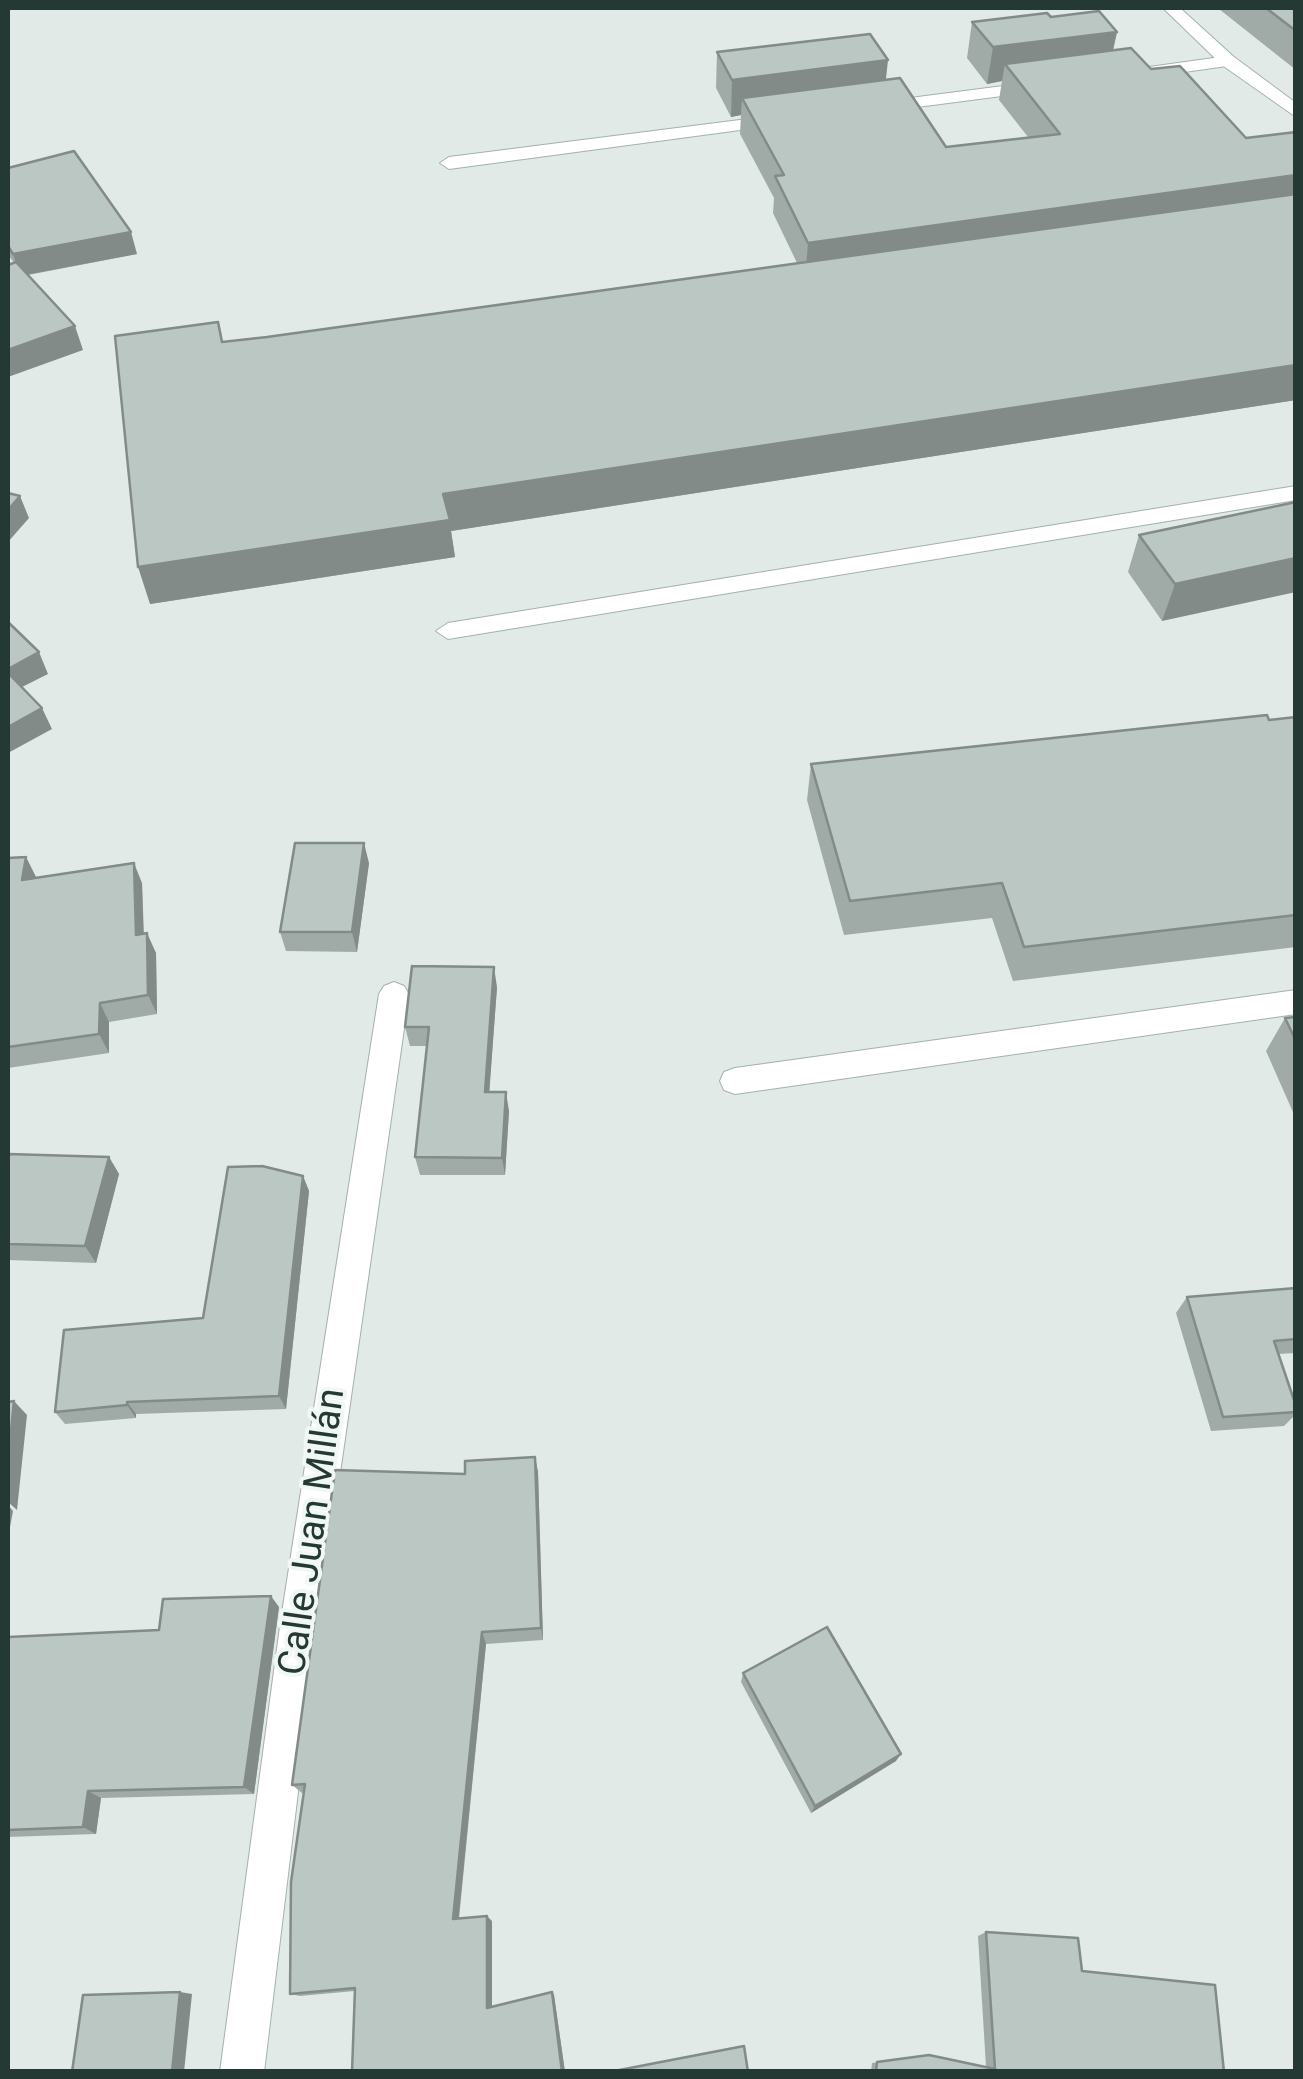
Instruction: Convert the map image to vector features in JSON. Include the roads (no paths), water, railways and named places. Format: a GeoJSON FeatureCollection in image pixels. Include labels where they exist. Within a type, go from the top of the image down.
{"type":"FeatureCollection","features":[{"type":"Feature","properties":{"kind":"street"},"geometry":{"type":"LineString","coordinates":[[1171,8],[1228,62],[1296,112]]}},
{"type":"Feature","properties":{"kind":"street"},"geometry":{"type":"LineString","coordinates":[[1131,74],[1228,62]]}},
{"type":"Feature","properties":{"kind":"street"},"geometry":{"type":"LineString","coordinates":[[858,110],[1053,84]]}},
{"type":"Feature","properties":{"kind":"street"},"geometry":{"type":"LineString","coordinates":[[449,163],[800,117]]}},
{"type":"Feature","properties":{"kind":"street"},"geometry":{"type":"LineString","coordinates":[[448,631],[1296,493]]}},
{"type":"Feature","properties":{"kind":"street","name":"Calle Juan Millán"},"geometry":{"type":"LineString","coordinates":[[242,2072],[300,1619],[394,994]]}},
{"type":"Feature","properties":{"kind":"street"},"geometry":{"type":"LineString","coordinates":[[735,1082],[1296,1002]]}}]}
